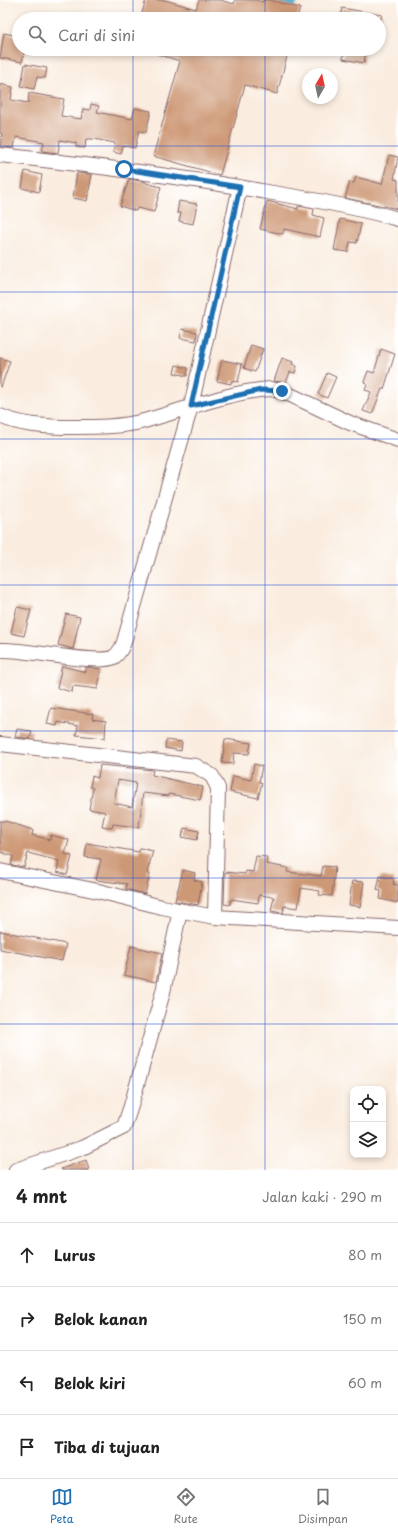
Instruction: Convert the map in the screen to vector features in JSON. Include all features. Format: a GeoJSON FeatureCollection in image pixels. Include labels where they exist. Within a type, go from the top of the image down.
{"type":"FeatureCollection","features":[{"type":"Feature","properties":{"kind":"street"},"geometry":{"type":"LineString","coordinates":[[0,155],[124,169],[240,187],[322,201],[398,219]]}},
{"type":"Feature","properties":{"kind":"street"},"geometry":{"type":"LineString","coordinates":[[0,650],[91,659],[112,658],[120,651],[124,642],[191,406],[240,187]]}},
{"type":"Feature","properties":{"kind":"street"},"geometry":{"type":"LineString","coordinates":[[0,416],[33,426],[98,426],[143,421],[191,406],[270,389],[282,391],[350,423],[398,440]]}},
{"type":"Feature","properties":{"kind":"street"},"geometry":{"type":"LineString","coordinates":[[0,744],[196,766],[212,776],[218,788],[215,917]]}},
{"type":"Feature","properties":{"kind":"street"},"geometry":{"type":"LineString","coordinates":[[0,871],[215,917],[398,928]]}},
{"type":"Feature","properties":{"kind":"street"},"geometry":{"type":"LineString","coordinates":[[16,1170],[82,1148],[124,1127],[163,992],[180,910]]}},
{"type":"Feature","properties":{"kind":"building"},"geometry":{"type":"Polygon","coordinates":[[[146,0],[165,0],[196,9],[199,0],[220,0],[234,4],[235,0],[256,0],[263,2],[263,0],[269,0],[300,8],[299,12],[142,12],[146,0]]]}},
{"type":"Feature","properties":{"kind":"building"},"geometry":{"type":"Polygon","coordinates":[[[342,8],[365,12],[341,12],[342,8]]]}},
{"type":"Feature","properties":{"kind":"building"},"geometry":{"type":"Polygon","coordinates":[[[4,33],[12,35],[12,56],[23,56],[22,62],[0,58],[4,33]]]}},
{"type":"Feature","properties":{"kind":"building"},"geometry":{"type":"Polygon","coordinates":[[[164,56],[287,56],[277,94],[245,85],[220,175],[153,156],[180,61],[164,56]]]}},
{"type":"Feature","properties":{"kind":"building"},"geometry":{"type":"Polygon","coordinates":[[[343,56],[365,56],[364,63],[343,59],[343,56]]]}},
{"type":"Feature","properties":{"kind":"building"},"geometry":{"type":"Polygon","coordinates":[[[25,64],[47,68],[45,78],[37,77],[34,89],[21,86],[25,64]]]}},
{"type":"Feature","properties":{"kind":"building"},"geometry":{"type":"Polygon","coordinates":[[[0,84],[13,87],[11,100],[28,103],[29,93],[64,99],[61,116],[81,119],[83,109],[90,110],[91,104],[99,106],[97,112],[132,119],[135,108],[151,111],[146,132],[139,131],[135,148],[123,146],[121,154],[113,152],[115,143],[94,139],[86,139],[85,148],[76,147],[76,143],[60,140],[58,153],[42,151],[44,142],[16,137],[14,148],[0,147],[2,134],[0,133],[0,84]]]}},
{"type":"Feature","properties":{"kind":"building"},"geometry":{"type":"Polygon","coordinates":[[[389,155],[398,157],[394,179],[398,180],[398,209],[345,198],[350,182],[354,183],[356,177],[382,184],[389,155]]]}},
{"type":"Feature","properties":{"kind":"building"},"geometry":{"type":"Polygon","coordinates":[[[25,171],[42,175],[39,192],[22,188],[25,171]]]}},
{"type":"Feature","properties":{"kind":"building"},"geometry":{"type":"Polygon","coordinates":[[[77,173],[92,174],[87,201],[73,198],[77,173]]]}},
{"type":"Feature","properties":{"kind":"building"},"geometry":{"type":"Polygon","coordinates":[[[129,179],[146,182],[161,187],[154,212],[137,208],[136,211],[120,206],[129,179]]]}},
{"type":"Feature","properties":{"kind":"building"},"geometry":{"type":"Polygon","coordinates":[[[179,201],[197,204],[193,224],[179,221],[181,213],[177,213],[179,201]]]}},
{"type":"Feature","properties":{"kind":"building"},"geometry":{"type":"Polygon","coordinates":[[[267,201],[298,209],[298,206],[314,209],[313,215],[324,218],[320,237],[284,229],[283,234],[260,229],[267,201]]]}},
{"type":"Feature","properties":{"kind":"building"},"geometry":{"type":"Polygon","coordinates":[[[340,219],[361,224],[357,243],[350,242],[348,252],[334,250],[340,219]]]}},
{"type":"Feature","properties":{"kind":"building"},"geometry":{"type":"Polygon","coordinates":[[[182,329],[197,332],[196,341],[180,338],[182,329]]]}},
{"type":"Feature","properties":{"kind":"building"},"geometry":{"type":"Polygon","coordinates":[[[251,345],[263,349],[255,372],[244,368],[251,345]]]}},
{"type":"Feature","properties":{"kind":"building"},"geometry":{"type":"Polygon","coordinates":[[[381,349],[395,354],[384,389],[382,389],[372,414],[363,411],[371,392],[365,390],[367,384],[364,382],[368,371],[374,373],[381,349]]]}},
{"type":"Feature","properties":{"kind":"building"},"geometry":{"type":"Polygon","coordinates":[[[0,358],[10,361],[1,387],[0,387],[0,358]]]}},
{"type":"Feature","properties":{"kind":"building"},"geometry":{"type":"Polygon","coordinates":[[[282,358],[293,362],[292,364],[297,366],[295,373],[290,372],[286,383],[274,381],[282,358]]]}},
{"type":"Feature","properties":{"kind":"building"},"geometry":{"type":"Polygon","coordinates":[[[222,360],[242,364],[238,382],[231,381],[231,384],[217,381],[222,360]]]}},
{"type":"Feature","properties":{"kind":"building"},"geometry":{"type":"Polygon","coordinates":[[[176,365],[188,368],[187,376],[174,373],[176,365]]]}},
{"type":"Feature","properties":{"kind":"building"},"geometry":{"type":"Polygon","coordinates":[[[327,373],[336,377],[327,398],[318,394],[327,373]]]}},
{"type":"Feature","properties":{"kind":"building"},"geometry":{"type":"Polygon","coordinates":[[[17,607],[31,610],[24,636],[11,633],[17,607]]]}},
{"type":"Feature","properties":{"kind":"building"},"geometry":{"type":"Polygon","coordinates":[[[66,614],[80,617],[73,649],[58,645],[66,614]]]}},
{"type":"Feature","properties":{"kind":"building"},"geometry":{"type":"Polygon","coordinates":[[[62,666],[86,672],[86,667],[101,669],[98,689],[73,686],[72,692],[57,688],[62,666]]]}},
{"type":"Feature","properties":{"kind":"building"},"geometry":{"type":"Polygon","coordinates":[[[51,708],[93,714],[92,719],[106,721],[105,738],[76,735],[78,726],[58,722],[57,726],[47,724],[51,708]]]}},
{"type":"Feature","properties":{"kind":"building"},"geometry":{"type":"Polygon","coordinates":[[[17,729],[32,731],[30,739],[15,737],[17,729]]]}},
{"type":"Feature","properties":{"kind":"building"},"geometry":{"type":"Polygon","coordinates":[[[225,739],[251,743],[249,754],[234,753],[233,764],[222,763],[225,739]]]}},
{"type":"Feature","properties":{"kind":"building"},"geometry":{"type":"Polygon","coordinates":[[[166,740],[182,742],[181,751],[165,748],[166,740]]]}},
{"type":"Feature","properties":{"kind":"building"},"geometry":{"type":"Polygon","coordinates":[[[254,764],[262,766],[259,782],[262,783],[258,798],[230,792],[233,776],[251,780],[254,764]]]}},
{"type":"Feature","properties":{"kind":"building"},"geometry":{"type":"Polygon","coordinates":[[[100,765],[153,770],[152,775],[203,787],[200,800],[169,794],[169,796],[143,793],[139,827],[113,824],[112,828],[102,826],[105,812],[89,809],[93,788],[90,787],[92,776],[98,778],[100,765]],[[118,780],[114,803],[132,807],[136,783],[118,780]]]}},
{"type":"Feature","properties":{"kind":"building"},"geometry":{"type":"Polygon","coordinates":[[[0,821],[5,821],[33,830],[32,835],[50,840],[51,835],[69,840],[65,854],[72,856],[67,875],[57,872],[59,861],[28,853],[24,867],[11,865],[13,856],[0,852],[0,821]]]}},
{"type":"Feature","properties":{"kind":"building"},"geometry":{"type":"Polygon","coordinates":[[[184,828],[199,831],[197,840],[182,837],[184,828]]]}},
{"type":"Feature","properties":{"kind":"building"},"geometry":{"type":"Polygon","coordinates":[[[87,843],[139,852],[140,848],[153,851],[147,873],[150,874],[145,894],[126,889],[127,884],[96,880],[101,859],[85,857],[87,843]]]}},
{"type":"Feature","properties":{"kind":"building"},"geometry":{"type":"Polygon","coordinates":[[[256,856],[267,857],[266,864],[288,868],[287,872],[321,876],[323,866],[335,867],[332,896],[319,895],[320,891],[301,888],[298,908],[284,906],[283,913],[271,911],[274,897],[259,895],[258,903],[231,899],[230,905],[224,904],[225,872],[245,874],[246,871],[253,872],[256,856]]]}},
{"type":"Feature","properties":{"kind":"building"},"geometry":{"type":"Polygon","coordinates":[[[183,870],[195,873],[194,880],[202,882],[198,905],[175,901],[183,870]]]}},
{"type":"Feature","properties":{"kind":"building"},"geometry":{"type":"Polygon","coordinates":[[[380,876],[394,879],[393,884],[398,885],[398,903],[380,899],[381,891],[377,890],[380,876]]]}},
{"type":"Feature","properties":{"kind":"building"},"geometry":{"type":"Polygon","coordinates":[[[352,881],[364,882],[360,907],[349,905],[352,881]]]}},
{"type":"Feature","properties":{"kind":"building"},"geometry":{"type":"Polygon","coordinates":[[[0,931],[66,944],[62,961],[0,949],[0,931]]]}},
{"type":"Feature","properties":{"kind":"building"},"geometry":{"type":"Polygon","coordinates":[[[131,946],[162,953],[156,982],[124,975],[131,946]]]}},
{"type":"Feature","properties":{"kind":"building"},"geometry":{"type":"Polygon","coordinates":[[[86,1160],[89,1170],[61,1169],[86,1160]]]}},
{"type":"Feature","properties":{"kind":"waterway"},"geometry":{"type":"LineString","coordinates":[[273,0],[289,0]]}},
{"type":"Feature","properties":{"kind":"route"},"geometry":{"type":"LineString","coordinates":[[124,169],[240,187],[191,406],[261,390],[270,389],[282,391]]}}]}
